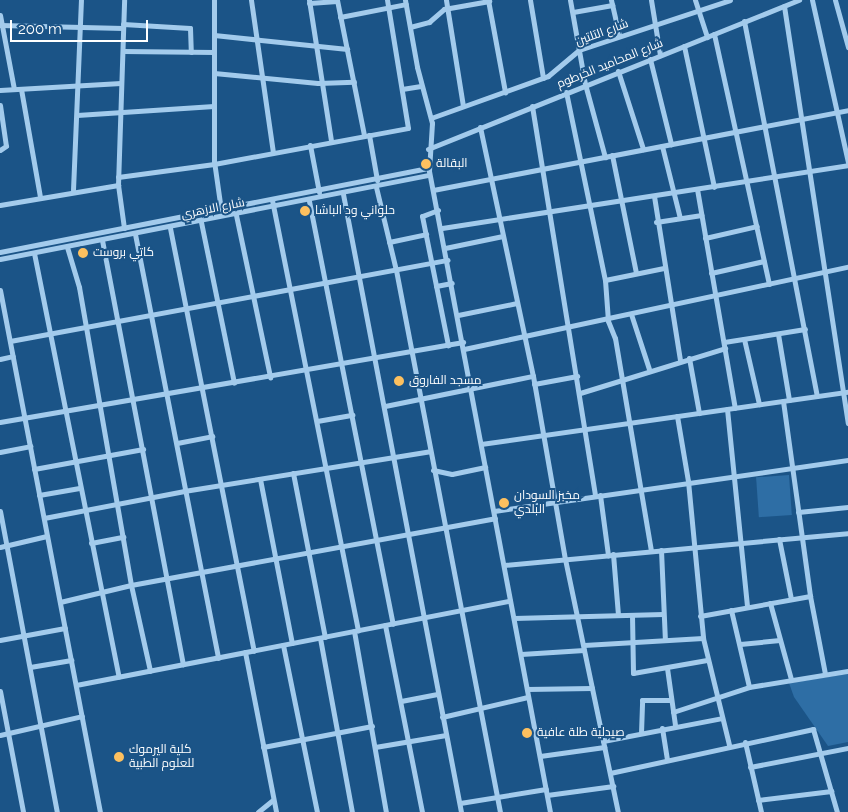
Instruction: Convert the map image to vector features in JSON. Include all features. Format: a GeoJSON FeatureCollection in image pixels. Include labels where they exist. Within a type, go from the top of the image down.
{"type":"FeatureCollection","features":[{"type":"Feature","properties":{"kind":"street"},"geometry":{"type":"LineString","coordinates":[[74,190],[81,0]]}},
{"type":"Feature","properties":{"kind":"street"},"geometry":{"type":"LineString","coordinates":[[124,0],[118,177],[124,228]]}},
{"type":"Feature","properties":{"kind":"street"},"geometry":{"type":"LineString","coordinates":[[214,0],[214,164],[222,210]]}},
{"type":"Feature","properties":{"kind":"street"},"geometry":{"type":"LineString","coordinates":[[251,0],[273,152]]}},
{"type":"Feature","properties":{"kind":"street"},"geometry":{"type":"LineString","coordinates":[[118,177],[214,164],[408,127],[387,0]]}},
{"type":"Feature","properties":{"kind":"street"},"geometry":{"type":"LineString","coordinates":[[446,0],[463,106]]}},
{"type":"Feature","properties":{"kind":"street"},"geometry":{"type":"LineString","coordinates":[[530,0],[543,78]]}},
{"type":"Feature","properties":{"kind":"street"},"geometry":{"type":"LineString","coordinates":[[570,0],[585,84],[605,157]]}},
{"type":"Feature","properties":{"kind":"street"},"geometry":{"type":"LineString","coordinates":[[651,0],[660,55]]}},
{"type":"Feature","properties":{"kind":"street"},"geometry":{"type":"LineString","coordinates":[[695,0],[707,37]]}},
{"type":"Feature","properties":{"kind":"street","name":"شارع التلتين"},"geometry":{"type":"LineString","coordinates":[[431,118],[543,78],[579,50],[730,0]]}},
{"type":"Feature","properties":{"kind":"street","name":"شارع المحاميد الخرطوم"},"geometry":{"type":"LineString","coordinates":[[428,149],[585,84],[799,0]]}},
{"type":"Feature","properties":{"kind":"street"},"geometry":{"type":"LineString","coordinates":[[442,228],[589,205],[621,202],[811,172],[848,164],[812,0]]}},
{"type":"Feature","properties":{"kind":"street"},"geometry":{"type":"LineString","coordinates":[[835,0],[848,48]]}},
{"type":"Feature","properties":{"kind":"street"},"geometry":{"type":"LineString","coordinates":[[331,141],[309,2],[337,1],[346,49],[378,180]]}},
{"type":"Feature","properties":{"kind":"street"},"geometry":{"type":"LineString","coordinates":[[410,27],[430,22],[447,9],[488,1],[505,92]]}},
{"type":"Feature","properties":{"kind":"street"},"geometry":{"type":"LineString","coordinates":[[340,17],[388,8],[406,2],[422,86],[431,118],[432,134],[428,149],[429,172],[446,248],[550,812]]}},
{"type":"Feature","properties":{"kind":"street"},"geometry":{"type":"LineString","coordinates":[[573,12],[612,2],[619,36]]}},
{"type":"Feature","properties":{"kind":"street"},"geometry":{"type":"LineString","coordinates":[[784,6],[804,119],[846,392],[848,422]]}},
{"type":"Feature","properties":{"kind":"street"},"geometry":{"type":"LineString","coordinates":[[0,14],[14,89]]}},
{"type":"Feature","properties":{"kind":"street"},"geometry":{"type":"LineString","coordinates":[[744,21],[767,126],[817,396]]}},
{"type":"Feature","properties":{"kind":"street"},"geometry":{"type":"LineString","coordinates":[[1,25],[190,28],[191,52]]}},
{"type":"Feature","properties":{"kind":"street"},"geometry":{"type":"LineString","coordinates":[[714,34],[769,284]]}},
{"type":"Feature","properties":{"kind":"street"},"geometry":{"type":"LineString","coordinates":[[214,35],[346,49]]}},
{"type":"Feature","properties":{"kind":"street"},"geometry":{"type":"LineString","coordinates":[[684,46],[714,187]]}},
{"type":"Feature","properties":{"kind":"street"},"geometry":{"type":"LineString","coordinates":[[123,50],[214,52]]}},
{"type":"Feature","properties":{"kind":"street"},"geometry":{"type":"LineString","coordinates":[[650,59],[672,144]]}},
{"type":"Feature","properties":{"kind":"street"},"geometry":{"type":"LineString","coordinates":[[214,72],[322,83],[354,82]]}},
{"type":"Feature","properties":{"kind":"street"},"geometry":{"type":"LineString","coordinates":[[618,72],[643,149]]}},
{"type":"Feature","properties":{"kind":"street"},"geometry":{"type":"LineString","coordinates":[[0,90],[122,84]]}},
{"type":"Feature","properties":{"kind":"street"},"geometry":{"type":"LineString","coordinates":[[402,90],[422,86]]}},
{"type":"Feature","properties":{"kind":"street"},"geometry":{"type":"LineString","coordinates":[[21,89],[40,197]]}},
{"type":"Feature","properties":{"kind":"street"},"geometry":{"type":"LineString","coordinates":[[566,92],[605,280],[608,321],[616,338],[642,489],[650,551]]}},
{"type":"Feature","properties":{"kind":"street"},"geometry":{"type":"LineString","coordinates":[[0,105],[6,146],[0,150]]}},
{"type":"Feature","properties":{"kind":"street"},"geometry":{"type":"LineString","coordinates":[[77,115],[214,106]]}},
{"type":"Feature","properties":{"kind":"street"},"geometry":{"type":"LineString","coordinates":[[532,106],[577,376],[598,495],[611,554],[618,615]]}},
{"type":"Feature","properties":{"kind":"street"},"geometry":{"type":"LineString","coordinates":[[433,190],[848,110]]}},
{"type":"Feature","properties":{"kind":"street"},"geometry":{"type":"LineString","coordinates":[[480,127],[533,376],[565,559],[618,812]]}},
{"type":"Feature","properties":{"kind":"street"},"geometry":{"type":"LineString","coordinates":[[310,145],[319,192]]}},
{"type":"Feature","properties":{"kind":"street"},"geometry":{"type":"LineString","coordinates":[[662,146],[680,218]]}},
{"type":"Feature","properties":{"kind":"street"},"geometry":{"type":"LineString","coordinates":[[612,155],[636,273]]}},
{"type":"Feature","properties":{"kind":"street","name":"شارع الازهري"},"geometry":{"type":"LineString","coordinates":[[0,252],[429,172]]}},
{"type":"Feature","properties":{"kind":"street","name":"شارع الازهري"},"geometry":{"type":"LineString","coordinates":[[0,259],[309,201],[376,187],[429,172]]}},
{"type":"Feature","properties":{"kind":"street"},"geometry":{"type":"LineString","coordinates":[[0,205],[74,190],[118,185]]}},
{"type":"Feature","properties":{"kind":"street"},"geometry":{"type":"LineString","coordinates":[[376,187],[396,270],[443,527],[481,708],[500,812]]}},
{"type":"Feature","properties":{"kind":"street"},"geometry":{"type":"LineString","coordinates":[[697,189],[735,408]]}},
{"type":"Feature","properties":{"kind":"street"},"geometry":{"type":"LineString","coordinates":[[343,194],[361,276],[437,694],[461,812]]}},
{"type":"Feature","properties":{"kind":"street"},"geometry":{"type":"LineString","coordinates":[[654,196],[656,222],[680,361]]}},
{"type":"Feature","properties":{"kind":"street"},"geometry":{"type":"LineString","coordinates":[[272,200],[343,547],[386,812]]}},
{"type":"Feature","properties":{"kind":"street"},"geometry":{"type":"LineString","coordinates":[[309,201],[393,624]]}},
{"type":"Feature","properties":{"kind":"street"},"geometry":{"type":"LineString","coordinates":[[438,210],[423,215],[448,345]]}},
{"type":"Feature","properties":{"kind":"street"},"geometry":{"type":"LineString","coordinates":[[236,215],[270,377]]}},
{"type":"Feature","properties":{"kind":"street"},"geometry":{"type":"LineString","coordinates":[[656,222],[701,215]]}},
{"type":"Feature","properties":{"kind":"street"},"geometry":{"type":"LineString","coordinates":[[201,222],[219,302],[234,383]]}},
{"type":"Feature","properties":{"kind":"street"},"geometry":{"type":"LineString","coordinates":[[705,238],[757,226]]}},
{"type":"Feature","properties":{"kind":"street"},"geometry":{"type":"LineString","coordinates":[[170,228],[254,651]]}},
{"type":"Feature","properties":{"kind":"street"},"geometry":{"type":"LineString","coordinates":[[135,234],[168,394],[184,491],[218,658]]}},
{"type":"Feature","properties":{"kind":"street"},"geometry":{"type":"LineString","coordinates":[[389,242],[426,234]]}},
{"type":"Feature","properties":{"kind":"street"},"geometry":{"type":"LineString","coordinates":[[446,248],[503,236]]}},
{"type":"Feature","properties":{"kind":"street"},"geometry":{"type":"LineString","coordinates":[[102,240],[169,579],[183,664]]}},
{"type":"Feature","properties":{"kind":"street"},"geometry":{"type":"LineString","coordinates":[[67,247],[79,287],[131,586],[150,671]]}},
{"type":"Feature","properties":{"kind":"street"},"geometry":{"type":"LineString","coordinates":[[34,253],[74,462],[119,677]]}},
{"type":"Feature","properties":{"kind":"street"},"geometry":{"type":"LineString","coordinates":[[10,341],[448,260]]}},
{"type":"Feature","properties":{"kind":"street"},"geometry":{"type":"LineString","coordinates":[[711,273],[764,261]]}},
{"type":"Feature","properties":{"kind":"street"},"geometry":{"type":"LineString","coordinates":[[464,349],[608,321],[671,304],[848,267]]}},
{"type":"Feature","properties":{"kind":"street"},"geometry":{"type":"LineString","coordinates":[[605,280],[664,268]]}},
{"type":"Feature","properties":{"kind":"street"},"geometry":{"type":"LineString","coordinates":[[436,286],[452,283]]}},
{"type":"Feature","properties":{"kind":"street"},"geometry":{"type":"LineString","coordinates":[[0,290],[100,811],[92,812]]}},
{"type":"Feature","properties":{"kind":"street"},"geometry":{"type":"LineString","coordinates":[[458,316],[517,303]]}},
{"type":"Feature","properties":{"kind":"street"},"geometry":{"type":"LineString","coordinates":[[631,314],[649,369]]}},
{"type":"Feature","properties":{"kind":"street"},"geometry":{"type":"LineString","coordinates":[[580,393],[744,339],[806,329]]}},
{"type":"Feature","properties":{"kind":"street"},"geometry":{"type":"LineString","coordinates":[[778,334],[789,400]]}},
{"type":"Feature","properties":{"kind":"street"},"geometry":{"type":"LineString","coordinates":[[744,339],[759,404]]}},
{"type":"Feature","properties":{"kind":"street"},"geometry":{"type":"LineString","coordinates":[[0,422],[410,353],[463,342]]}},
{"type":"Feature","properties":{"kind":"street"},"geometry":{"type":"LineString","coordinates":[[0,359],[13,356]]}},
{"type":"Feature","properties":{"kind":"street"},"geometry":{"type":"LineString","coordinates":[[689,358],[698,413]]}},
{"type":"Feature","properties":{"kind":"street"},"geometry":{"type":"LineString","coordinates":[[385,406],[420,400],[471,387],[533,376]]}},
{"type":"Feature","properties":{"kind":"street"},"geometry":{"type":"LineString","coordinates":[[534,384],[577,376]]}},
{"type":"Feature","properties":{"kind":"street"},"geometry":{"type":"LineString","coordinates":[[481,444],[846,392]]}},
{"type":"Feature","properties":{"kind":"street"},"geometry":{"type":"LineString","coordinates":[[783,401],[810,596],[825,674]]}},
{"type":"Feature","properties":{"kind":"street"},"geometry":{"type":"LineString","coordinates":[[728,409],[747,607]]}},
{"type":"Feature","properties":{"kind":"street"},"geometry":{"type":"LineString","coordinates":[[317,422],[352,415]]}},
{"type":"Feature","properties":{"kind":"street"},"geometry":{"type":"LineString","coordinates":[[677,416],[696,546],[703,638],[729,746]]}},
{"type":"Feature","properties":{"kind":"street"},"geometry":{"type":"LineString","coordinates":[[176,443],[212,436]]}},
{"type":"Feature","properties":{"kind":"street"},"geometry":{"type":"LineString","coordinates":[[0,452],[30,446]]}},
{"type":"Feature","properties":{"kind":"street"},"geometry":{"type":"LineString","coordinates":[[34,469],[143,449]]}},
{"type":"Feature","properties":{"kind":"street"},"geometry":{"type":"LineString","coordinates":[[44,518],[184,491],[430,451]]}},
{"type":"Feature","properties":{"kind":"street"},"geometry":{"type":"LineString","coordinates":[[494,511],[848,460]]}},
{"type":"Feature","properties":{"kind":"street"},"geometry":{"type":"LineString","coordinates":[[433,470],[452,474],[485,467]]}},
{"type":"Feature","properties":{"kind":"street"},"geometry":{"type":"LineString","coordinates":[[293,473],[310,554],[336,734],[352,812]]}},
{"type":"Feature","properties":{"kind":"street"},"geometry":{"type":"LineString","coordinates":[[260,478],[292,643]]}},
{"type":"Feature","properties":{"kind":"street"},"geometry":{"type":"LineString","coordinates":[[39,495],[80,488]]}},
{"type":"Feature","properties":{"kind":"street"},"geometry":{"type":"LineString","coordinates":[[798,512],[848,507]]}},
{"type":"Feature","properties":{"kind":"street"},"geometry":{"type":"LineString","coordinates":[[0,511],[57,812]]}},
{"type":"Feature","properties":{"kind":"street"},"geometry":{"type":"LineString","coordinates":[[60,602],[131,586],[495,518]]}},
{"type":"Feature","properties":{"kind":"street"},"geometry":{"type":"LineString","coordinates":[[504,565],[848,533]]}},
{"type":"Feature","properties":{"kind":"street"},"geometry":{"type":"LineString","coordinates":[[0,547],[47,536]]}},
{"type":"Feature","properties":{"kind":"street"},"geometry":{"type":"LineString","coordinates":[[91,543],[123,537]]}},
{"type":"Feature","properties":{"kind":"street"},"geometry":{"type":"LineString","coordinates":[[779,539],[791,600]]}},
{"type":"Feature","properties":{"kind":"street"},"geometry":{"type":"LineString","coordinates":[[661,550],[665,640]]}},
{"type":"Feature","properties":{"kind":"street"},"geometry":{"type":"LineString","coordinates":[[700,616],[810,596]]}},
{"type":"Feature","properties":{"kind":"street"},"geometry":{"type":"LineString","coordinates":[[76,685],[510,601]]}},
{"type":"Feature","properties":{"kind":"street"},"geometry":{"type":"LineString","coordinates":[[770,603],[790,679]]}},
{"type":"Feature","properties":{"kind":"street"},"geometry":{"type":"LineString","coordinates":[[731,610],[749,687]]}},
{"type":"Feature","properties":{"kind":"street"},"geometry":{"type":"LineString","coordinates":[[514,618],[663,614]]}},
{"type":"Feature","properties":{"kind":"street"},"geometry":{"type":"LineString","coordinates":[[632,615],[633,673],[707,660]]}},
{"type":"Feature","properties":{"kind":"street"},"geometry":{"type":"LineString","coordinates":[[385,625],[422,812]]}},
{"type":"Feature","properties":{"kind":"street"},"geometry":{"type":"LineString","coordinates":[[0,640],[65,628]]}},
{"type":"Feature","properties":{"kind":"street"},"geometry":{"type":"LineString","coordinates":[[521,654],[633,642],[703,638]]}},
{"type":"Feature","properties":{"kind":"street"},"geometry":{"type":"LineString","coordinates":[[740,644],[780,640]]}},
{"type":"Feature","properties":{"kind":"street"},"geometry":{"type":"LineString","coordinates":[[283,645],[317,812]]}},
{"type":"Feature","properties":{"kind":"street"},"geometry":{"type":"LineString","coordinates":[[245,652],[276,812]]}},
{"type":"Feature","properties":{"kind":"street"},"geometry":{"type":"LineString","coordinates":[[30,666],[71,660]]}},
{"type":"Feature","properties":{"kind":"street"},"geometry":{"type":"LineString","coordinates":[[667,668],[675,726]]}},
{"type":"Feature","properties":{"kind":"street"},"geometry":{"type":"LineString","coordinates":[[673,712],[749,687],[848,671]]}},
{"type":"Feature","properties":{"kind":"street"},"geometry":{"type":"LineString","coordinates":[[527,689],[592,688]]}},
{"type":"Feature","properties":{"kind":"street"},"geometry":{"type":"LineString","coordinates":[[0,691],[24,812]]}},
{"type":"Feature","properties":{"kind":"street"},"geometry":{"type":"LineString","coordinates":[[401,700],[437,694]]}},
{"type":"Feature","properties":{"kind":"street"},"geometry":{"type":"LineString","coordinates":[[442,716],[528,697]]}},
{"type":"Feature","properties":{"kind":"street"},"geometry":{"type":"LineString","coordinates":[[641,733],[642,700],[671,700]]}},
{"type":"Feature","properties":{"kind":"street"},"geometry":{"type":"LineString","coordinates":[[0,735],[82,716]]}},
{"type":"Feature","properties":{"kind":"street"},"geometry":{"type":"LineString","coordinates":[[603,741],[662,728],[722,718]]}},
{"type":"Feature","properties":{"kind":"street"},"geometry":{"type":"LineString","coordinates":[[263,747],[372,726]]}},
{"type":"Feature","properties":{"kind":"street"},"geometry":{"type":"LineString","coordinates":[[662,728],[667,759]]}},
{"type":"Feature","properties":{"kind":"street"},"geometry":{"type":"LineString","coordinates":[[610,773],[745,742],[813,729],[822,752],[837,812]]}},
{"type":"Feature","properties":{"kind":"street"},"geometry":{"type":"LineString","coordinates":[[375,747],[446,735]]}},
{"type":"Feature","properties":{"kind":"street"},"geometry":{"type":"LineString","coordinates":[[745,742],[761,812]]}},
{"type":"Feature","properties":{"kind":"street"},"geometry":{"type":"LineString","coordinates":[[540,756],[604,747]]}},
{"type":"Feature","properties":{"kind":"street"},"geometry":{"type":"LineString","coordinates":[[750,767],[848,748]]}},
{"type":"Feature","properties":{"kind":"street"},"geometry":{"type":"LineString","coordinates":[[460,803],[613,786]]}},
{"type":"Feature","properties":{"kind":"street"},"geometry":{"type":"LineString","coordinates":[[758,800],[831,791]]}},
{"type":"Feature","properties":{"kind":"street"},"geometry":{"type":"LineString","coordinates":[[258,812],[273,800]]}},
{"type":"Feature","properties":{"kind":"shaded area"},"geometry":{"type":"Polygon","coordinates":[[[789,475],[792,515],[759,517],[756,477],[789,475]]]}},
{"type":"Feature","properties":{"kind":"shaded area"},"geometry":{"type":"Polygon","coordinates":[[[848,674],[848,742],[828,746],[794,697],[789,683],[848,674]]]}},
{"type":"Feature","properties":{"kind":"place","name":"البقالة"},"geometry":{"type":"Point","coordinates":[426,164]}},
{"type":"Feature","properties":{"kind":"place","name":"حلواني ود الباشا"},"geometry":{"type":"Point","coordinates":[305,211]}},
{"type":"Feature","properties":{"kind":"place","name":"كاتي بروست"},"geometry":{"type":"Point","coordinates":[83,253]}},
{"type":"Feature","properties":{"kind":"place","name":"مسجد الفاروق"},"geometry":{"type":"Point","coordinates":[399,381]}},
{"type":"Feature","properties":{"kind":"place","name":"مخبز السودان البلدي"},"geometry":{"type":"Point","coordinates":[504,503]}},
{"type":"Feature","properties":{"kind":"place","name":"صيدلية طلة عافية"},"geometry":{"type":"Point","coordinates":[527,733]}},
{"type":"Feature","properties":{"kind":"place","name":"كلية اليرموك للعلوم الطبية"},"geometry":{"type":"Point","coordinates":[119,757]}}]}
